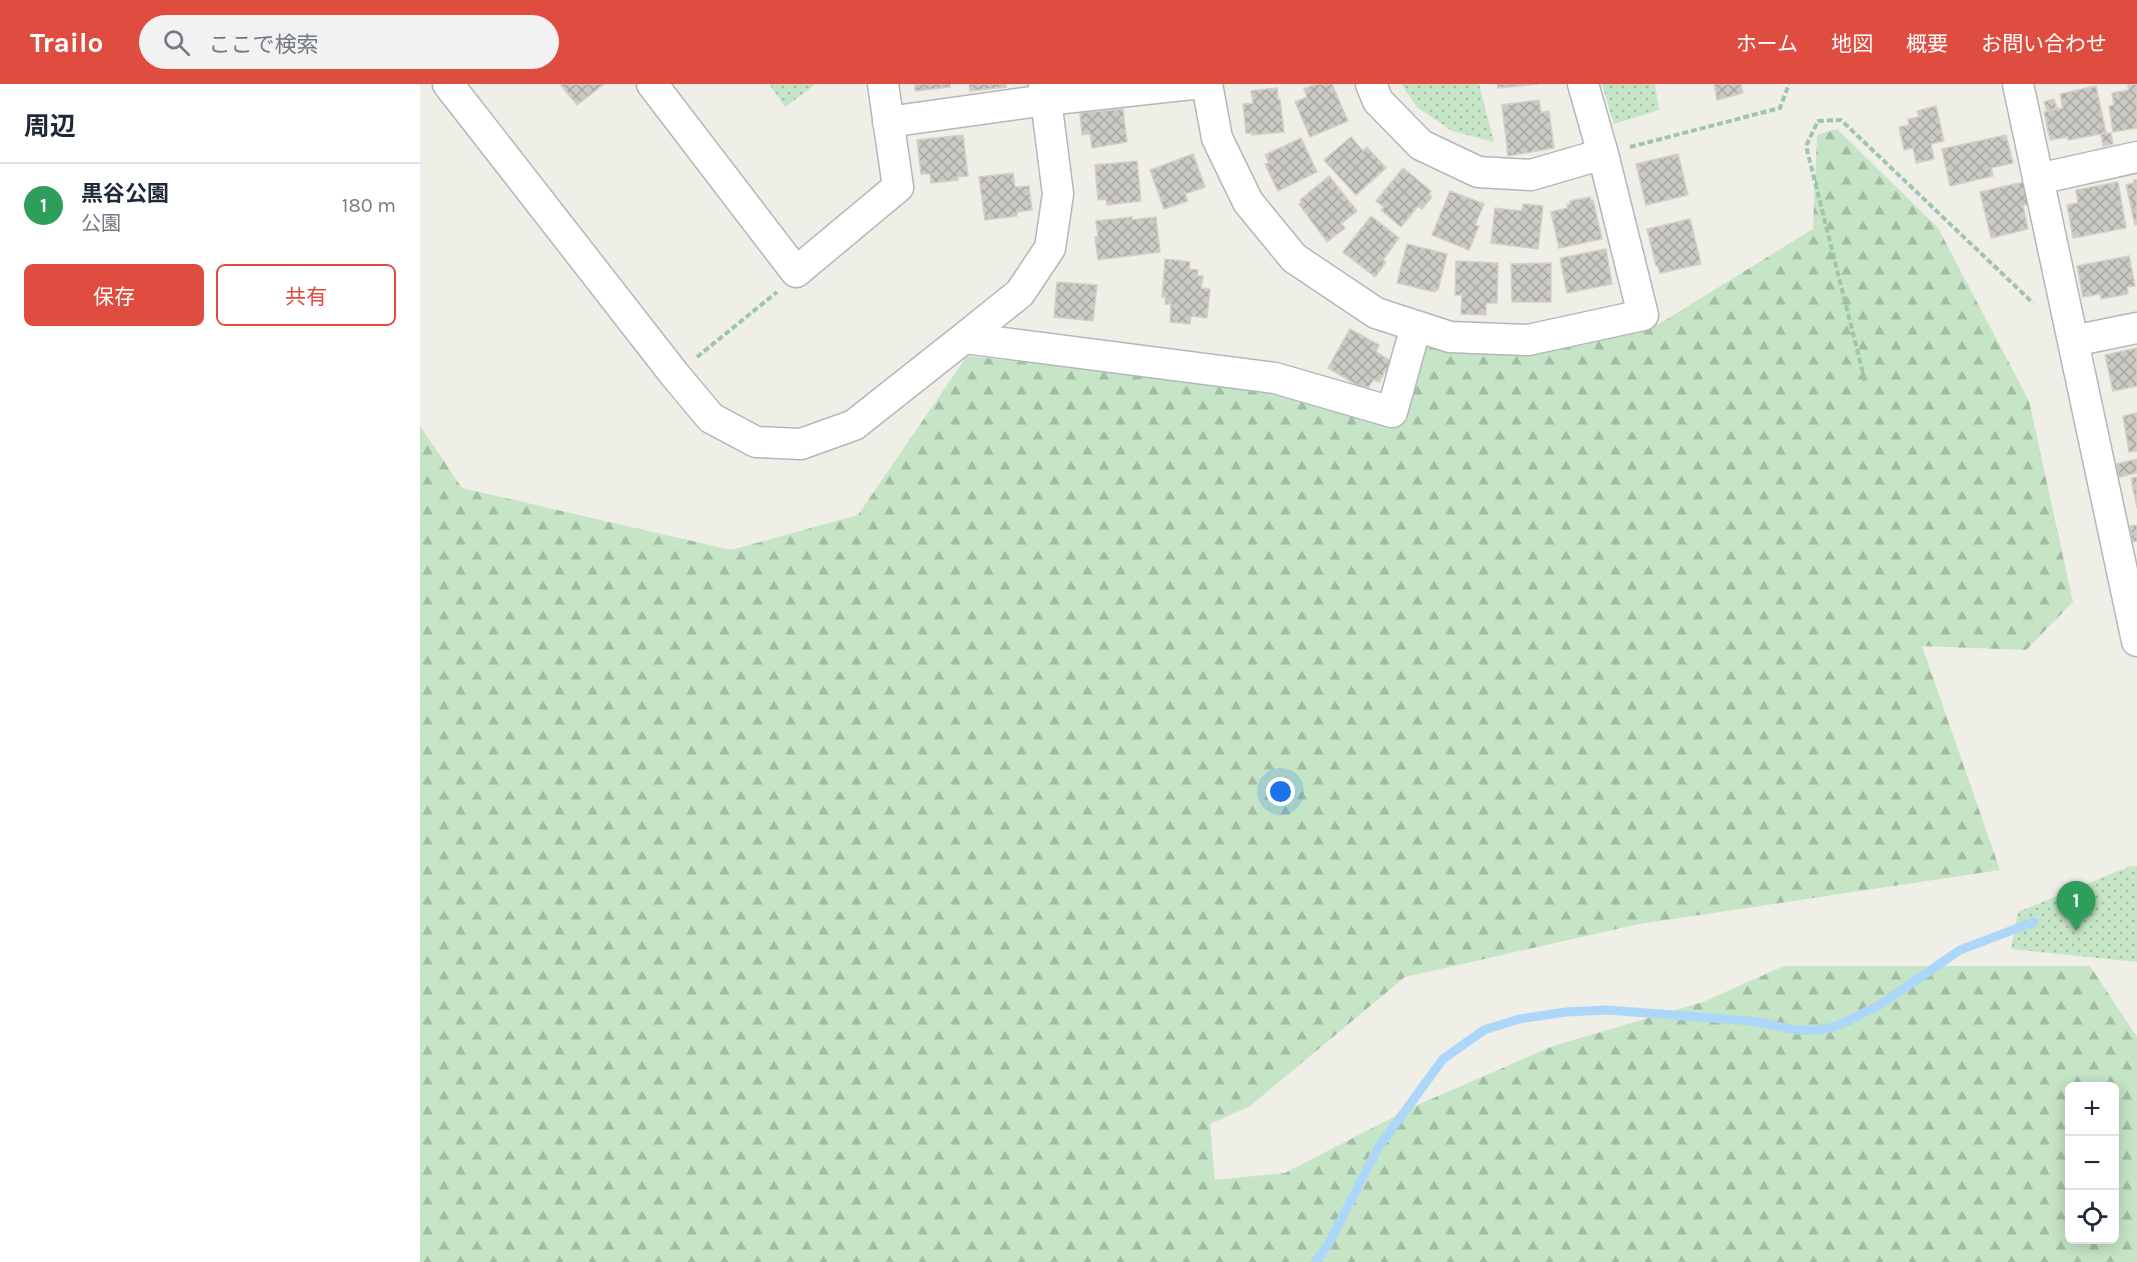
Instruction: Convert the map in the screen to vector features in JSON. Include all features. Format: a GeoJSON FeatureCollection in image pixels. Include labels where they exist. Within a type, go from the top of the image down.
{"type":"FeatureCollection","features":[{"type":"Feature","properties":{"kind":"street"},"geometry":{"type":"LineString","coordinates":[[448,84],[711,418],[756,442],[801,444],[854,425],[1020,293],[1050,248],[1058,194],[1045,92]]}},
{"type":"Feature","properties":{"kind":"street"},"geometry":{"type":"LineString","coordinates":[[652,84],[796,272],[898,187],[883,84]]}},
{"type":"Feature","properties":{"kind":"street"},"geometry":{"type":"LineString","coordinates":[[888,122],[1045,92],[1192,84]]}},
{"type":"Feature","properties":{"kind":"street"},"geometry":{"type":"LineString","coordinates":[[1207,84],[1216,138],[1248,202],[1294,258],[1376,313],[1450,337],[1528,340],[1643,315],[1583,84]]}},
{"type":"Feature","properties":{"kind":"street"},"geometry":{"type":"LineString","coordinates":[[1371,84],[1378,101],[1421,146],[1478,171],[1531,175],[1603,154]]}},
{"type":"Feature","properties":{"kind":"street"},"geometry":{"type":"LineString","coordinates":[[2018,84],[2137,641]]}},
{"type":"Feature","properties":{"kind":"street"},"geometry":{"type":"LineString","coordinates":[[2038,178],[2137,157]]}},
{"type":"Feature","properties":{"kind":"street"},"geometry":{"type":"LineString","coordinates":[[964,338],[1275,378],[1392,412],[1416,326]]}},
{"type":"Feature","properties":{"kind":"street"},"geometry":{"type":"LineString","coordinates":[[2073,341],[2137,328]]}},
{"type":"Feature","properties":{"kind":"path"},"geometry":{"type":"LineString","coordinates":[[1603,154],[1780,108],[1789,84]]}},
{"type":"Feature","properties":{"kind":"path"},"geometry":{"type":"LineString","coordinates":[[1865,381],[1806,146],[1818,121],[1841,120],[2038,308]]}},
{"type":"Feature","properties":{"kind":"path"},"geometry":{"type":"LineString","coordinates":[[675,375],[789,283],[796,272]]}},
{"type":"Feature","properties":{"kind":"green space"},"geometry":{"type":"Polygon","coordinates":[[[769,84],[816,84],[785,107],[769,84]]]}},
{"type":"Feature","properties":{"kind":"green space"},"geometry":{"type":"Polygon","coordinates":[[[1401,84],[1479,84],[1494,142],[1452,131],[1417,107],[1401,84]]]}},
{"type":"Feature","properties":{"kind":"green space"},"geometry":{"type":"Polygon","coordinates":[[[1602,84],[1655,84],[1659,110],[1614,124],[1602,84]]]}},
{"type":"Feature","properties":{"kind":"green space"},"geometry":{"type":"Polygon","coordinates":[[[1837,129],[1938,228],[2029,401],[2073,602],[2026,650],[1922,646],[2000,870],[1639,924],[1405,977],[1250,1106],[1210,1124],[1215,1180],[1285,1173],[1415,1106],[1553,1046],[1703,1002],[1784,966],[2090,966],[2137,1037],[2137,1262],[420,1262],[420,426],[462,488],[731,550],[858,515],[967,356],[1267,388],[1397,425],[1421,342],[1544,350],[1659,324],[1813,229],[1817,135],[1837,129]]]}},
{"type":"Feature","properties":{"kind":"green space"},"geometry":{"type":"Polygon","coordinates":[[[2131,866],[2137,866],[2137,962],[2011,949],[2018,912],[2131,866]]]}},
{"type":"Feature","properties":{"kind":"building"},"geometry":{"type":"Polygon","coordinates":[[[560,84],[604,84],[577,105],[560,84]]]}},
{"type":"Feature","properties":{"kind":"building"},"geometry":{"type":"Polygon","coordinates":[[[915,84],[950,84],[950,87],[915,91],[915,84]]]}},
{"type":"Feature","properties":{"kind":"building"},"geometry":{"type":"Polygon","coordinates":[[[969,84],[1006,84],[1006,87],[970,91],[969,84]]]}},
{"type":"Feature","properties":{"kind":"building"},"geometry":{"type":"Polygon","coordinates":[[[1316,84],[1332,84],[1348,121],[1310,137],[1295,102],[1307,97],[1304,89],[1316,84]]]}},
{"type":"Feature","properties":{"kind":"building"},"geometry":{"type":"Polygon","coordinates":[[[1497,84],[1538,84],[1498,88],[1497,84]]]}},
{"type":"Feature","properties":{"kind":"building"},"geometry":{"type":"Polygon","coordinates":[[[1714,84],[1741,84],[1743,93],[1717,100],[1714,84]]]}},
{"type":"Feature","properties":{"kind":"building"},"geometry":{"type":"Polygon","coordinates":[[[2137,84],[2137,128],[2113,132],[2109,106],[2114,105],[2112,93],[2129,90],[2128,85],[2137,84]]]}},
{"type":"Feature","properties":{"kind":"building"},"geometry":{"type":"Polygon","coordinates":[[[2096,86],[2106,133],[2068,140],[2068,137],[2050,140],[2044,112],[2063,108],[2060,94],[2096,86]]]}},
{"type":"Feature","properties":{"kind":"building"},"geometry":{"type":"Polygon","coordinates":[[[1277,88],[1284,132],[1252,135],[1252,133],[1246,133],[1243,104],[1253,103],[1251,91],[1277,88]]]}},
{"type":"Feature","properties":{"kind":"building"},"geometry":{"type":"Polygon","coordinates":[[[2054,99],[2057,108],[2047,111],[2044,102],[2054,99]]]}},
{"type":"Feature","properties":{"kind":"building"},"geometry":{"type":"Polygon","coordinates":[[[1539,100],[1541,113],[1549,111],[1554,148],[1508,156],[1502,105],[1539,100]]]}},
{"type":"Feature","properties":{"kind":"building"},"geometry":{"type":"Polygon","coordinates":[[[1936,106],[1944,141],[1931,144],[1934,159],[1916,163],[1913,148],[1904,150],[1899,127],[1909,125],[1908,119],[1919,117],[1917,111],[1936,106]]]}},
{"type":"Feature","properties":{"kind":"building"},"geometry":{"type":"Polygon","coordinates":[[[1123,109],[1127,142],[1092,148],[1090,134],[1082,135],[1080,113],[1123,109]]]}},
{"type":"Feature","properties":{"kind":"building"},"geometry":{"type":"Polygon","coordinates":[[[2111,133],[2113,144],[2103,146],[2101,134],[2111,133]]]}},
{"type":"Feature","properties":{"kind":"building"},"geometry":{"type":"Polygon","coordinates":[[[963,135],[968,176],[957,177],[958,180],[931,183],[930,174],[921,174],[917,140],[963,135]]]}},
{"type":"Feature","properties":{"kind":"building"},"geometry":{"type":"Polygon","coordinates":[[[2006,135],[2013,163],[1991,168],[1993,176],[1950,186],[1942,149],[2006,135]]]}},
{"type":"Feature","properties":{"kind":"building"},"geometry":{"type":"Polygon","coordinates":[[[1351,137],[1363,151],[1367,147],[1386,168],[1356,195],[1324,160],[1351,137]]]}},
{"type":"Feature","properties":{"kind":"building"},"geometry":{"type":"Polygon","coordinates":[[[1301,138],[1317,172],[1278,191],[1265,164],[1269,163],[1265,155],[1301,138]]]}},
{"type":"Feature","properties":{"kind":"building"},"geometry":{"type":"Polygon","coordinates":[[[1193,154],[1205,187],[1185,194],[1188,201],[1164,209],[1150,170],[1193,154]]]}},
{"type":"Feature","properties":{"kind":"building"},"geometry":{"type":"Polygon","coordinates":[[[1678,154],[1688,195],[1646,205],[1636,164],[1678,154]]]}},
{"type":"Feature","properties":{"kind":"building"},"geometry":{"type":"Polygon","coordinates":[[[1137,161],[1141,201],[1107,205],[1106,199],[1098,200],[1095,165],[1137,161]]]}},
{"type":"Feature","properties":{"kind":"building"},"geometry":{"type":"Polygon","coordinates":[[[1403,168],[1431,191],[1429,194],[1432,197],[1422,209],[1418,206],[1401,227],[1381,210],[1384,207],[1376,201],[1403,168]]]}},
{"type":"Feature","properties":{"kind":"building"},"geometry":{"type":"Polygon","coordinates":[[[1013,173],[1015,187],[1029,186],[1032,210],[1017,212],[1017,216],[985,220],[979,177],[1013,173]]]}},
{"type":"Feature","properties":{"kind":"building"},"geometry":{"type":"Polygon","coordinates":[[[1329,176],[1357,211],[1341,224],[1345,228],[1327,242],[1299,204],[1302,202],[1300,200],[1329,176]]]}},
{"type":"Feature","properties":{"kind":"building"},"geometry":{"type":"Polygon","coordinates":[[[2134,180],[2137,180],[2137,224],[2135,225],[2126,185],[2134,183],[2134,180]]]}},
{"type":"Feature","properties":{"kind":"building"},"geometry":{"type":"Polygon","coordinates":[[[2024,182],[2029,204],[2023,206],[2028,229],[1991,238],[1980,192],[2024,182]]]}},
{"type":"Feature","properties":{"kind":"building"},"geometry":{"type":"Polygon","coordinates":[[[2118,182],[2126,228],[2073,238],[2067,205],[2078,203],[2076,190],[2118,182]]]}},
{"type":"Feature","properties":{"kind":"building"},"geometry":{"type":"Polygon","coordinates":[[[1450,191],[1484,204],[1475,225],[1479,226],[1469,250],[1432,235],[1450,191]]]}},
{"type":"Feature","properties":{"kind":"building"},"geometry":{"type":"Polygon","coordinates":[[[1590,197],[1591,201],[1593,200],[1602,239],[1559,248],[1551,212],[1568,208],[1567,204],[1571,204],[1570,201],[1590,197]]]}},
{"type":"Feature","properties":{"kind":"building"},"geometry":{"type":"Polygon","coordinates":[[[1523,204],[1543,206],[1538,249],[1491,243],[1495,208],[1522,211],[1523,204]]]}},
{"type":"Feature","properties":{"kind":"building"},"geometry":{"type":"Polygon","coordinates":[[[1371,216],[1399,238],[1383,260],[1386,262],[1375,277],[1343,252],[1371,216]]]}},
{"type":"Feature","properties":{"kind":"building"},"geometry":{"type":"Polygon","coordinates":[[[1132,217],[1132,220],[1156,217],[1160,252],[1098,260],[1095,237],[1098,237],[1096,221],[1132,217]]]}},
{"type":"Feature","properties":{"kind":"building"},"geometry":{"type":"Polygon","coordinates":[[[1690,219],[1701,264],[1660,273],[1656,266],[1647,229],[1690,219]]]}},
{"type":"Feature","properties":{"kind":"building"},"geometry":{"type":"Polygon","coordinates":[[[1407,244],[1447,254],[1438,290],[1436,289],[1435,292],[1397,283],[1407,244]]]}},
{"type":"Feature","properties":{"kind":"building"},"geometry":{"type":"Polygon","coordinates":[[[1606,249],[1612,284],[1567,293],[1560,258],[1606,249]]]}},
{"type":"Feature","properties":{"kind":"building"},"geometry":{"type":"Polygon","coordinates":[[[2129,256],[2135,286],[2127,287],[2128,294],[2101,299],[2100,294],[2083,297],[2077,266],[2129,256]]]}},
{"type":"Feature","properties":{"kind":"building"},"geometry":{"type":"Polygon","coordinates":[[[1165,259],[1190,262],[1189,269],[1198,270],[1197,276],[1203,276],[1201,288],[1210,289],[1207,318],[1191,316],[1190,324],[1170,322],[1171,304],[1165,304],[1166,297],[1162,297],[1165,259]]]}},
{"type":"Feature","properties":{"kind":"building"},"geometry":{"type":"Polygon","coordinates":[[[1456,261],[1498,263],[1497,303],[1486,303],[1486,315],[1461,314],[1462,295],[1455,295],[1456,261]]]}},
{"type":"Feature","properties":{"kind":"building"},"geometry":{"type":"Polygon","coordinates":[[[1551,263],[1551,302],[1512,302],[1511,264],[1551,263]]]}},
{"type":"Feature","properties":{"kind":"building"},"geometry":{"type":"Polygon","coordinates":[[[1057,282],[1097,285],[1093,321],[1054,317],[1057,282]]]}},
{"type":"Feature","properties":{"kind":"building"},"geometry":{"type":"Polygon","coordinates":[[[1350,329],[1379,345],[1376,352],[1391,361],[1379,382],[1374,379],[1368,388],[1363,385],[1362,388],[1328,368],[1350,329]]]}},
{"type":"Feature","properties":{"kind":"building"},"geometry":{"type":"Polygon","coordinates":[[[2137,348],[2137,386],[2113,391],[2105,355],[2137,348]]]}},
{"type":"Feature","properties":{"kind":"building"},"geometry":{"type":"Polygon","coordinates":[[[2137,413],[2137,451],[2129,452],[2123,416],[2137,413]]]}},
{"type":"Feature","properties":{"kind":"building"},"geometry":{"type":"Polygon","coordinates":[[[2137,459],[2137,473],[2119,477],[2116,464],[2137,459]]]}},
{"type":"Feature","properties":{"kind":"building"},"geometry":{"type":"Polygon","coordinates":[[[2137,477],[2137,508],[2131,478],[2137,477]]]}},
{"type":"Feature","properties":{"kind":"building"},"geometry":{"type":"Polygon","coordinates":[[[2137,525],[2137,541],[2132,542],[2130,526],[2137,525]]]}},
{"type":"Feature","properties":{"kind":"waterway"},"geometry":{"type":"LineString","coordinates":[[1315,1262],[1328,1245],[1378,1148],[1443,1059],[1484,1030],[1519,1019],[1566,1012],[1607,1010],[1752,1021],[1796,1030],[1834,1027],[1878,1006],[1960,950],[2034,922]]}},
{"type":"Feature","properties":{"kind":"place","name":"黒谷公園"},"geometry":{"type":"Point","coordinates":[2076,931]}}]}
